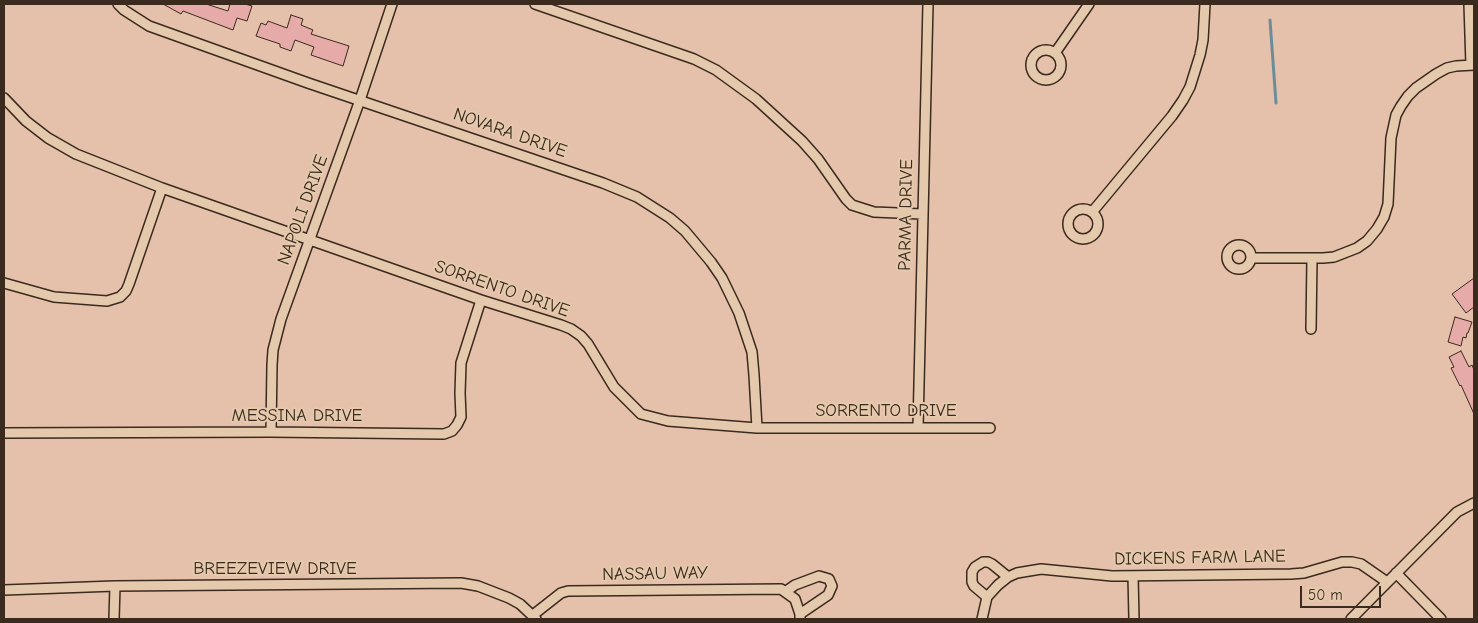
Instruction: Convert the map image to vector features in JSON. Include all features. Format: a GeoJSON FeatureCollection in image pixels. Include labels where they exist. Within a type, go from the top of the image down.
{"type":"FeatureCollection","features":[{"type":"Feature","properties":{"kind":"street","name":"NOVARA DRIVE"},"geometry":{"type":"LineString","coordinates":[[118,4],[149,26],[308,83],[603,183],[637,197],[670,218],[685,231],[711,262],[722,278],[739,313],[752,352],[757,428]]}},
{"type":"Feature","properties":{"kind":"street","name":"NAPOLI DRIVE"},"geometry":{"type":"LineString","coordinates":[[271,432],[273,350],[281,319],[360,100],[392,4]]}},
{"type":"Feature","properties":{"kind":"street"},"geometry":{"type":"LineString","coordinates":[[535,4],[694,59],[716,70],[756,99],[802,141],[818,159],[852,205],[874,212],[922,214]]}},
{"type":"Feature","properties":{"kind":"street","name":"PARMA DRIVE"},"geometry":{"type":"LineString","coordinates":[[918,427],[928,4]]}},
{"type":"Feature","properties":{"kind":"street"},"geometry":{"type":"LineString","coordinates":[[1055,53],[1089,4]]}},
{"type":"Feature","properties":{"kind":"street"},"geometry":{"type":"LineString","coordinates":[[1093,211],[1172,116],[1183,100],[1200,55],[1203,40],[1205,4]]}},
{"type":"Feature","properties":{"kind":"street"},"geometry":{"type":"LineString","coordinates":[[1251,258],[1334,257],[1357,248],[1367,241],[1384,217],[1388,204],[1391,138],[1396,115],[1401,106],[1416,88],[1446,68],[1473,66],[1469,4]]}},
{"type":"Feature","properties":{"kind":"street","name":"SORRENTO DRIVE"},"geometry":{"type":"LineString","coordinates":[[4,98],[48,138],[76,154],[162,188],[309,240],[481,300],[561,325],[576,333],[588,344],[614,387],[642,414],[668,421],[757,428],[990,428]]}},
{"type":"Feature","properties":{"kind":"street"},"geometry":{"type":"LineString","coordinates":[[4,282],[54,298],[107,302],[120,297],[126,292],[162,188]]}},
{"type":"Feature","properties":{"kind":"street"},"geometry":{"type":"LineString","coordinates":[[1311,329],[1312,258]]}},
{"type":"Feature","properties":{"kind":"street","name":"MESSINA DRIVE"},"geometry":{"type":"LineString","coordinates":[[4,434],[271,432],[444,434],[452,431],[461,417],[461,363],[481,300]]}},
{"type":"Feature","properties":{"kind":"street"},"geometry":{"type":"LineString","coordinates":[[1351,619],[1458,512],[1474,503]]}},
{"type":"Feature","properties":{"kind":"street"},"geometry":{"type":"LineString","coordinates":[[982,619],[987,597],[972,582],[974,567],[988,562],[1008,577]]}},
{"type":"Feature","properties":{"kind":"street","name":"DICKENS FARM LANE"},"geometry":{"type":"LineString","coordinates":[[987,597],[990,592],[1008,577],[1017,573],[1041,569],[1112,576],[1304,573],[1342,562],[1352,562],[1361,564],[1387,582]]}},
{"type":"Feature","properties":{"kind":"street"},"geometry":{"type":"LineString","coordinates":[[1396,573],[1441,619]]}},
{"type":"Feature","properties":{"kind":"street"},"geometry":{"type":"LineString","coordinates":[[784,592],[795,585],[819,576],[828,579],[832,586],[828,595],[800,617]]}},
{"type":"Feature","properties":{"kind":"street"},"geometry":{"type":"LineString","coordinates":[[1133,576],[1134,619]]}},
{"type":"Feature","properties":{"kind":"street","name":"BREEZEVIEW DRIVE"},"geometry":{"type":"LineString","coordinates":[[4,590],[115,586],[461,583],[478,586],[509,598],[535,617]]}},
{"type":"Feature","properties":{"kind":"street"},"geometry":{"type":"LineString","coordinates":[[114,619],[115,586]]}},
{"type":"Feature","properties":{"kind":"street","name":"NASSAU WAY"},"geometry":{"type":"LineString","coordinates":[[535,617],[561,593],[568,591],[781,589],[795,599],[800,617]]}},
{"type":"Feature","properties":{"kind":"building"},"geometry":{"type":"Polygon","coordinates":[[[163,4],[206,4],[228,11],[230,4],[252,6],[247,21],[237,18],[233,30],[183,11],[181,14],[163,4]]]}},
{"type":"Feature","properties":{"kind":"building"},"geometry":{"type":"Polygon","coordinates":[[[291,15],[303,19],[301,25],[313,30],[311,34],[349,46],[343,66],[311,55],[314,47],[295,40],[291,51],[280,47],[280,44],[256,36],[261,23],[266,25],[268,21],[287,28],[291,15]]]}},
{"type":"Feature","properties":{"kind":"building"},"geometry":{"type":"Polygon","coordinates":[[[1474,278],[1474,307],[1466,313],[1452,294],[1474,278]]]}},
{"type":"Feature","properties":{"kind":"building"},"geometry":{"type":"Polygon","coordinates":[[[1455,317],[1472,322],[1466,338],[1463,337],[1461,346],[1448,342],[1455,317]]]}},
{"type":"Feature","properties":{"kind":"building"},"geometry":{"type":"Polygon","coordinates":[[[1461,351],[1469,367],[1472,365],[1474,370],[1474,414],[1451,368],[1454,367],[1449,357],[1461,351]]]}},
{"type":"Feature","properties":{"kind":"waterway"},"geometry":{"type":"LineString","coordinates":[[1270,20],[1276,103]]}}]}
